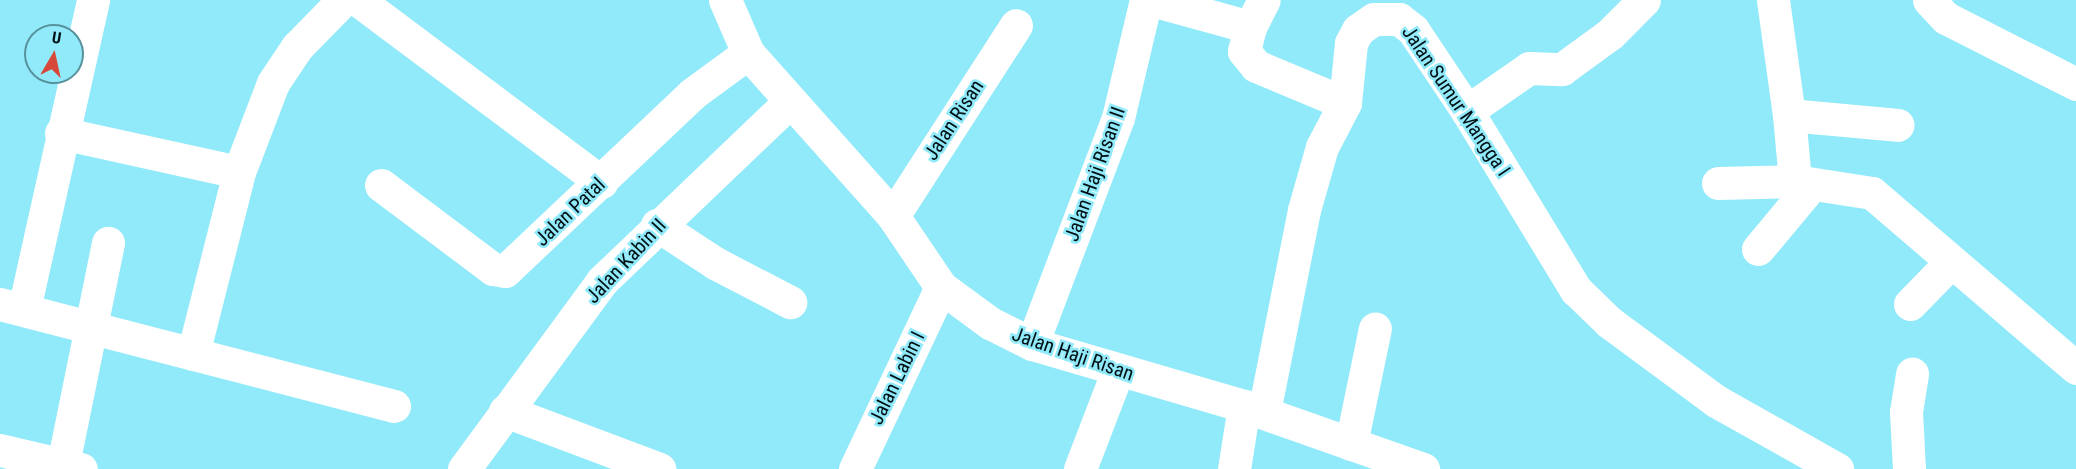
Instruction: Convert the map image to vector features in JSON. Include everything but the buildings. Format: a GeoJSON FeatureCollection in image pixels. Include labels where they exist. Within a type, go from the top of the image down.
{"type":"FeatureCollection","features":[{"type":"Feature","properties":{"kind":"street"},"geometry":{"type":"LineString","coordinates":[[93,0],[61,133],[12,306],[394,406]]}},
{"type":"Feature","properties":{"kind":"street"},"geometry":{"type":"LineString","coordinates":[[193,354],[239,172],[273,83],[297,47],[343,0]]}},
{"type":"Feature","properties":{"kind":"street"},"geometry":{"type":"LineString","coordinates":[[358,0],[601,182]]}},
{"type":"Feature","properties":{"kind":"street","name":"Jalan Haji Risan"},"geometry":{"type":"LineString","coordinates":[[725,0],[748,52],[789,102],[893,216],[941,287],[990,323],[1032,344],[1254,409],[1423,469]]}},
{"type":"Feature","properties":{"kind":"street","name":"Jalan Haji Risan II"},"geometry":{"type":"LineString","coordinates":[[1032,344],[1118,118],[1146,0]]}},
{"type":"Feature","properties":{"kind":"street"},"geometry":{"type":"LineString","coordinates":[[1152,0],[1257,14],[1244,51],[1256,66],[1345,103]]}},
{"type":"Feature","properties":{"kind":"street"},"geometry":{"type":"LineString","coordinates":[[1467,111],[1529,68],[1562,69],[1610,34],[1644,0]]}},
{"type":"Feature","properties":{"kind":"street"},"geometry":{"type":"LineString","coordinates":[[1758,249],[1804,194],[1795,181],[1789,115],[1773,0]]}},
{"type":"Feature","properties":{"kind":"street"},"geometry":{"type":"LineString","coordinates":[[1929,0],[1946,18],[2076,84]]}},
{"type":"Feature","properties":{"kind":"street","name":"Jalan Sumur Mangga I"},"geometry":{"type":"LineString","coordinates":[[1234,469],[1254,409],[1322,147],[1345,103],[1351,44],[1358,30],[1374,19],[1399,19],[1413,30],[1467,111],[1576,290],[1610,322],[1716,401],[1837,469]]}},
{"type":"Feature","properties":{"kind":"street","name":"Jalan Risan"},"geometry":{"type":"LineString","coordinates":[[893,216],[1017,25]]}},
{"type":"Feature","properties":{"kind":"street","name":"Jalan Patal"},"geometry":{"type":"LineString","coordinates":[[381,185],[493,269],[505,271],[692,94],[748,52]]}},
{"type":"Feature","properties":{"kind":"street","name":"Jalan Kabin II"},"geometry":{"type":"LineString","coordinates":[[464,469],[602,281],[657,225],[789,102]]}},
{"type":"Feature","properties":{"kind":"street"},"geometry":{"type":"LineString","coordinates":[[1789,115],[1898,125]]}},
{"type":"Feature","properties":{"kind":"street"},"geometry":{"type":"LineString","coordinates":[[61,133],[239,172]]}},
{"type":"Feature","properties":{"kind":"street"},"geometry":{"type":"LineString","coordinates":[[1718,183],[1795,181],[1872,192],[1950,263],[2076,368]]}},
{"type":"Feature","properties":{"kind":"street"},"geometry":{"type":"LineString","coordinates":[[657,225],[715,263],[790,302]]}},
{"type":"Feature","properties":{"kind":"street"},"geometry":{"type":"LineString","coordinates":[[0,450],[69,468],[108,243]]}},
{"type":"Feature","properties":{"kind":"street"},"geometry":{"type":"LineString","coordinates":[[1910,304],[1950,263]]}},
{"type":"Feature","properties":{"kind":"street","name":"Jalan Labin I"},"geometry":{"type":"LineString","coordinates":[[855,469],[941,287]]}},
{"type":"Feature","properties":{"kind":"street"},"geometry":{"type":"LineString","coordinates":[[1351,444],[1375,328]]}},
{"type":"Feature","properties":{"kind":"street"},"geometry":{"type":"LineString","coordinates":[[1080,469],[1118,370]]}},
{"type":"Feature","properties":{"kind":"street"},"geometry":{"type":"LineString","coordinates":[[1909,469],[1906,412],[1912,373]]}},
{"type":"Feature","properties":{"kind":"street"},"geometry":{"type":"LineString","coordinates":[[505,411],[659,469]]}}]}
